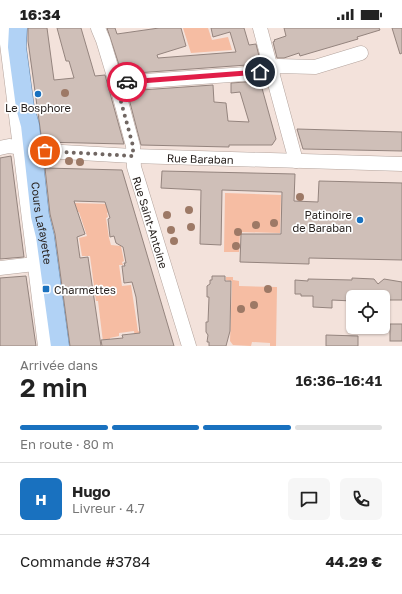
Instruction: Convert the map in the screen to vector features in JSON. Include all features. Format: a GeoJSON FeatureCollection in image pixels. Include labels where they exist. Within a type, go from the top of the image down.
{"type":"FeatureCollection","features":[{"type":"Feature","properties":{"kind":"main road","name":"Cours Lafayette"},"geometry":{"type":"LineString","coordinates":[[18,28],[17,47],[25,107],[30,125],[27,149],[36,171],[36,185],[40,216],[45,236],[42,263],[60,346]]}},
{"type":"Feature","properties":{"kind":"street"},"geometry":{"type":"LineString","coordinates":[[5,28],[27,149]]}},
{"type":"Feature","properties":{"kind":"street","name":"Rue Saint-Antoine"},"geometry":{"type":"LineString","coordinates":[[98,28],[116,83],[133,146],[134,167],[189,346]]}},
{"type":"Feature","properties":{"kind":"street"},"geometry":{"type":"LineString","coordinates":[[260,28],[296,161]]}},
{"type":"Feature","properties":{"kind":"street"},"geometry":{"type":"LineString","coordinates":[[116,83],[272,70],[278,66],[315,67],[361,53]]}},
{"type":"Feature","properties":{"kind":"street","name":"Rue Baraban"},"geometry":{"type":"LineString","coordinates":[[0,148],[9,146],[27,149],[133,156],[402,164]]}},
{"type":"Feature","properties":{"kind":"street"},"geometry":{"type":"LineString","coordinates":[[0,268],[42,263],[45,346]]}},
{"type":"Feature","properties":{"kind":"shaded area"},"geometry":{"type":"Polygon","coordinates":[[[183,28],[208,28],[212,40],[228,37],[232,50],[191,53],[183,28]]]}},
{"type":"Feature","properties":{"kind":"shaded area"},"geometry":{"type":"Polygon","coordinates":[[[225,193],[281,195],[280,233],[240,232],[239,252],[224,252],[225,193]]]}},
{"type":"Feature","properties":{"kind":"shaded area"},"geometry":{"type":"Polygon","coordinates":[[[72,203],[108,204],[110,211],[107,213],[108,217],[106,218],[109,238],[111,245],[121,246],[124,261],[122,262],[123,265],[119,265],[122,286],[131,285],[138,331],[142,332],[135,338],[134,331],[119,333],[119,336],[110,338],[110,342],[103,342],[90,256],[82,256],[79,238],[87,236],[79,212],[73,212],[72,203]]]}},
{"type":"Feature","properties":{"kind":"shaded area"},"geometry":{"type":"Polygon","coordinates":[[[226,277],[233,277],[233,280],[239,281],[239,286],[277,287],[276,346],[270,346],[270,343],[252,342],[251,346],[233,345],[230,341],[232,281],[226,280],[226,277]]]}},
{"type":"Feature","properties":{"kind":"building"},"geometry":{"type":"Polygon","coordinates":[[[28,28],[47,28],[54,80],[74,78],[69,61],[66,61],[57,28],[81,28],[95,76],[105,75],[124,144],[42,142],[28,41],[28,28]]]}},
{"type":"Feature","properties":{"kind":"building"},"geometry":{"type":"Polygon","coordinates":[[[107,28],[115,28],[117,34],[159,28],[181,28],[186,46],[157,55],[158,58],[236,52],[230,32],[213,37],[211,28],[244,28],[249,45],[256,44],[261,64],[122,74],[107,28]]]}},
{"type":"Feature","properties":{"kind":"building"},"geometry":{"type":"Polygon","coordinates":[[[284,28],[379,28],[380,30],[357,37],[358,39],[300,56],[299,53],[284,58],[277,58],[273,42],[275,41],[274,40],[286,36],[284,28]]]}},
{"type":"Feature","properties":{"kind":"building"},"geometry":{"type":"Polygon","coordinates":[[[392,28],[402,28],[402,53],[400,54],[392,28]]]}},
{"type":"Feature","properties":{"kind":"building"},"geometry":{"type":"Polygon","coordinates":[[[260,81],[276,139],[272,145],[229,145],[229,147],[141,145],[127,91],[213,85],[214,102],[226,103],[228,121],[249,122],[240,92],[231,93],[231,83],[260,81]]]}},
{"type":"Feature","properties":{"kind":"building"},"geometry":{"type":"Polygon","coordinates":[[[297,129],[402,132],[402,151],[303,149],[297,129]]]}},
{"type":"Feature","properties":{"kind":"building"},"geometry":{"type":"Polygon","coordinates":[[[11,156],[24,257],[0,259],[0,158],[11,156]]]}},
{"type":"Feature","properties":{"kind":"building"},"geometry":{"type":"Polygon","coordinates":[[[45,168],[122,170],[174,346],[102,346],[101,340],[123,338],[122,335],[140,333],[136,297],[132,282],[124,283],[122,266],[125,266],[124,263],[126,263],[123,247],[116,243],[114,236],[110,237],[108,219],[110,218],[105,202],[74,201],[85,234],[77,237],[80,258],[88,257],[101,346],[70,346],[55,234],[50,214],[45,168]]]}},
{"type":"Feature","properties":{"kind":"building"},"geometry":{"type":"Polygon","coordinates":[[[162,171],[295,174],[294,201],[318,202],[319,181],[402,183],[402,260],[309,258],[309,264],[240,262],[241,234],[281,234],[282,192],[222,190],[221,245],[200,244],[201,190],[161,188],[162,171]]]}},
{"type":"Feature","properties":{"kind":"building"},"geometry":{"type":"Polygon","coordinates":[[[26,276],[36,346],[0,346],[0,278],[26,276]]]}},
{"type":"Feature","properties":{"kind":"building"},"geometry":{"type":"Polygon","coordinates":[[[212,276],[225,276],[225,281],[231,281],[230,331],[226,346],[209,346],[209,342],[207,342],[208,335],[206,332],[206,322],[208,322],[209,297],[207,297],[207,286],[210,284],[210,280],[212,280],[212,276]]]}},
{"type":"Feature","properties":{"kind":"building"},"geometry":{"type":"Polygon","coordinates":[[[352,278],[374,279],[378,284],[384,279],[402,282],[402,300],[390,300],[390,290],[346,290],[346,301],[332,300],[332,308],[313,307],[313,296],[301,296],[301,294],[295,294],[295,280],[352,280],[352,278]]]}},
{"type":"Feature","properties":{"kind":"building"},"geometry":{"type":"Polygon","coordinates":[[[390,324],[402,324],[402,341],[390,341],[390,324]]]}},
{"type":"Feature","properties":{"kind":"building"},"geometry":{"type":"Polygon","coordinates":[[[326,335],[358,336],[358,346],[326,346],[326,335]]]}},
{"type":"Feature","properties":{"kind":"way so far"},"geometry":{"type":"LineString","coordinates":[[45,151],[133,156],[133,146],[116,83],[127,82]]}},
{"type":"Feature","properties":{"kind":"place","name":"Le Bosphore"},"geometry":{"type":"Point","coordinates":[38,94]}},
{"type":"Feature","properties":{"kind":"place","name":"Patinoire de Baraban"},"geometry":{"type":"Point","coordinates":[360,220]}},
{"type":"Feature","properties":{"kind":"place","name":"Charmettes"},"geometry":{"type":"Point","coordinates":[46,289]}},
{"type":"Feature","properties":{"kind":"route"},"geometry":{"type":"LineString","coordinates":[[127,82],[260,72]]}}]}
